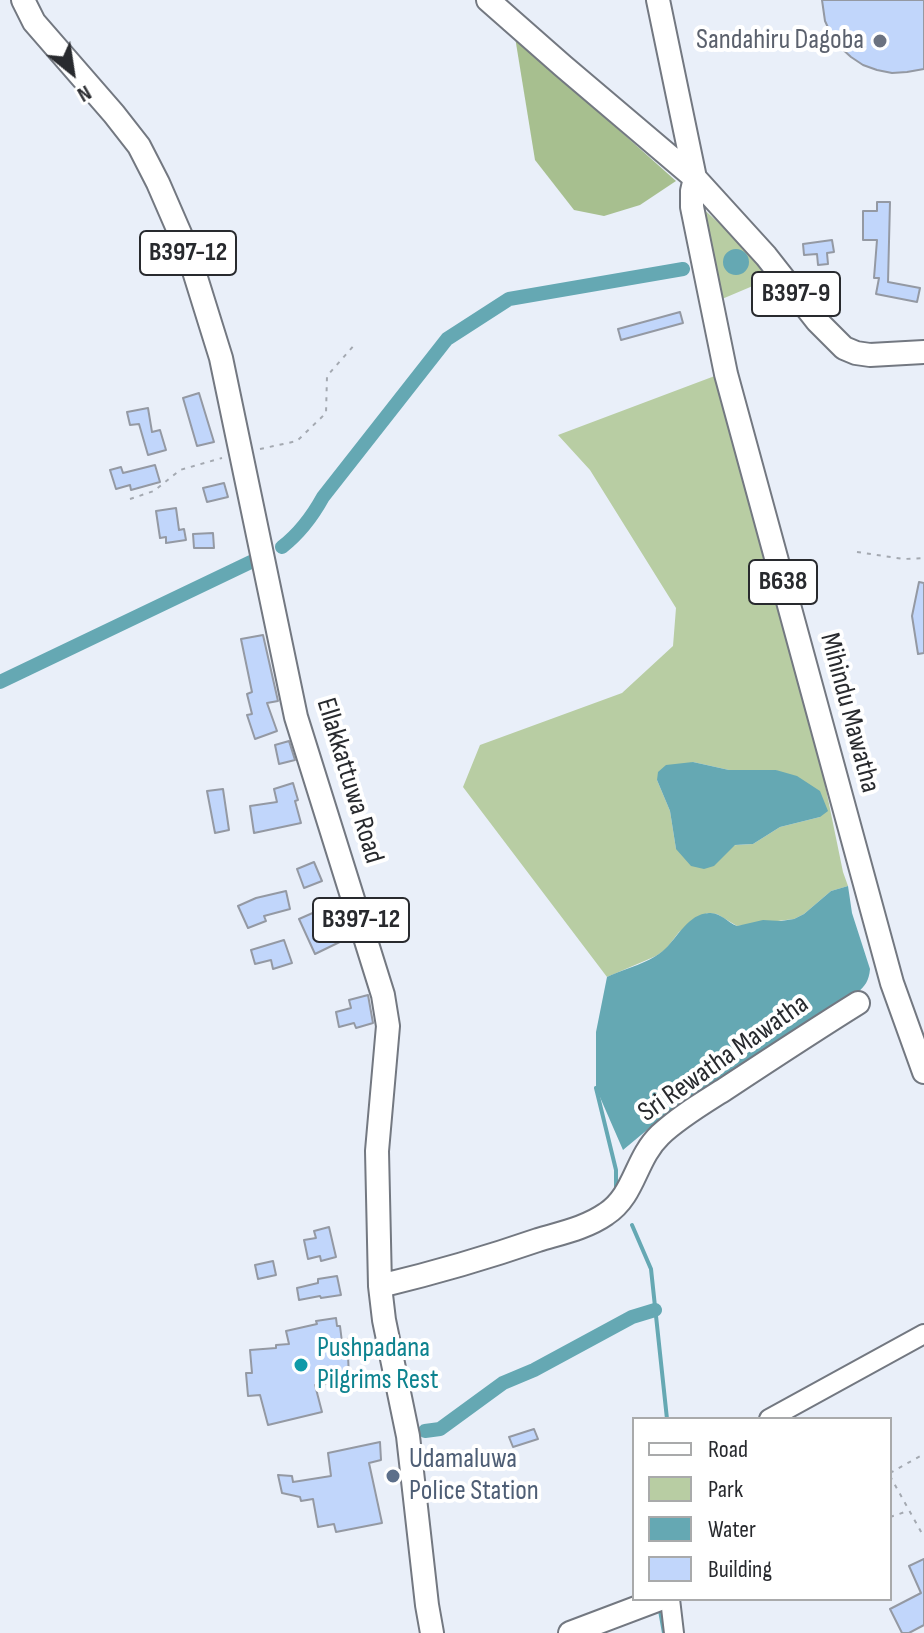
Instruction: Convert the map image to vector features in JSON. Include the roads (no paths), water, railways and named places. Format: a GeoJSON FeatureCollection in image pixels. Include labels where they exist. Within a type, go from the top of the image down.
{"type":"FeatureCollection","features":[{"type":"Feature","properties":{"kind":"main road","name":"Ellakkattuwa Road"},"geometry":{"type":"LineString","coordinates":[[23,0],[34,22],[133,138],[158,183],[188,252],[221,358],[296,717],[361,920],[387,1013],[377,1151],[380,1286],[408,1436],[432,1633]]}},
{"type":"Feature","properties":{"kind":"main road","name":"B397-9"},"geometry":{"type":"LineString","coordinates":[[488,0],[695,178],[766,256],[817,321],[844,348],[870,355],[924,352]]}},
{"type":"Feature","properties":{"kind":"main road","name":"B638"},"geometry":{"type":"LineString","coordinates":[[658,0],[695,178]]}},
{"type":"Feature","properties":{"kind":"main road","name":"Mihindu Mawatha"},"geometry":{"type":"LineString","coordinates":[[695,178],[692,207],[726,374],[892,983],[924,1072]]}},
{"type":"Feature","properties":{"kind":"main road","name":"Sri Rewatha Mawatha"},"geometry":{"type":"LineString","coordinates":[[380,1286],[436,1273],[598,1219],[620,1201],[643,1155],[659,1136],[762,1064],[858,1003]]}},
{"type":"Feature","properties":{"kind":"main road"},"geometry":{"type":"LineString","coordinates":[[570,1633],[655,1601]]}},
{"type":"Feature","properties":{"kind":"street"},"geometry":{"type":"LineString","coordinates":[[773,1417],[924,1334]]}},
{"type":"Feature","properties":{"kind":"street"},"geometry":{"type":"LineString","coordinates":[[670,1601],[674,1633]]}},
{"type":"Feature","properties":{"kind":"water"},"geometry":{"type":"Polygon","coordinates":[[[736,249],[745,253],[749,262],[745,271],[736,275],[727,271],[723,262],[727,253],[736,249]]]}},
{"type":"Feature","properties":{"kind":"water"},"geometry":{"type":"Polygon","coordinates":[[[693,762],[729,770],[776,770],[797,776],[820,791],[828,811],[820,817],[780,827],[753,844],[735,845],[714,866],[704,869],[691,866],[676,849],[670,811],[657,780],[658,772],[666,765],[693,762]]]}},
{"type":"Feature","properties":{"kind":"water"},"geometry":{"type":"Polygon","coordinates":[[[848,886],[852,913],[870,969],[868,980],[862,988],[653,1125],[623,1150],[596,1088],[596,1032],[607,977],[659,954],[689,922],[702,914],[717,914],[737,926],[763,920],[794,919],[831,891],[848,886]]]}},
{"type":"Feature","properties":{"kind":"waterway"},"geometry":{"type":"LineString","coordinates":[[282,547],[305,524],[447,339],[509,299],[683,269]]}},
{"type":"Feature","properties":{"kind":"waterway"},"geometry":{"type":"LineString","coordinates":[[0,682],[255,560]]}},
{"type":"Feature","properties":{"kind":"waterway"},"geometry":{"type":"LineString","coordinates":[[596,1088],[616,1170],[616,1191]]}},
{"type":"Feature","properties":{"kind":"waterway"},"geometry":{"type":"LineString","coordinates":[[632,1225],[651,1269],[667,1417]]}},
{"type":"Feature","properties":{"kind":"waterway"},"geometry":{"type":"LineString","coordinates":[[425,1431],[440,1429],[503,1383],[534,1370],[632,1317],[655,1310]]}},
{"type":"Feature","properties":{"kind":"waterway"},"geometry":{"type":"LineString","coordinates":[[659,1605],[664,1633]]}},
{"type":"Feature","properties":{"kind":"place","name":"Sandahiru Dagoba"},"geometry":{"type":"Point","coordinates":[880,41]}},
{"type":"Feature","properties":{"kind":"place","name":"Pushpadana Pilgrims Rest"},"geometry":{"type":"Point","coordinates":[301,1365]}},
{"type":"Feature","properties":{"kind":"place","name":"Udamaluwa Police Station"},"geometry":{"type":"Point","coordinates":[393,1476]}}]}
